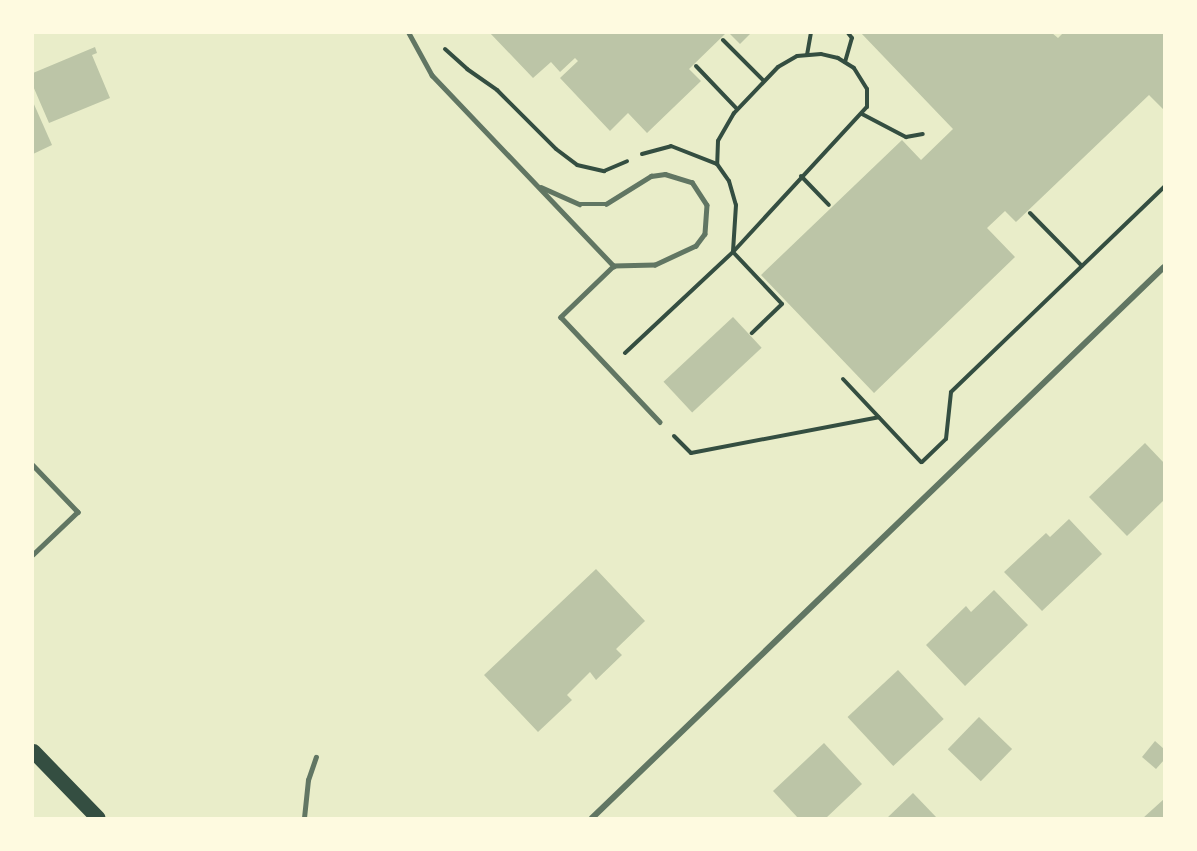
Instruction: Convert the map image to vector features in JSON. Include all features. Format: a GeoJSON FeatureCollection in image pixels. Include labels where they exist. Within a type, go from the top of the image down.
{"type":"FeatureCollection","features":[{"type":"Feature","properties":{"kind":"main road"},"geometry":{"type":"LineString","coordinates":[[33,752],[98,818]]}},
{"type":"Feature","properties":{"kind":"street"},"geometry":{"type":"LineString","coordinates":[[592,818],[1164,267]]}},
{"type":"Feature","properties":{"kind":"lane"},"geometry":{"type":"LineString","coordinates":[[409,33],[432,75],[614,266]]}},
{"type":"Feature","properties":{"kind":"lane"},"geometry":{"type":"LineString","coordinates":[[538,186],[579,204],[606,204],[651,176],[672,174],[692,182],[708,205],[705,234],[696,246],[655,265],[614,266],[561,317],[660,422]]}},
{"type":"Feature","properties":{"kind":"lane"},"geometry":{"type":"LineString","coordinates":[[33,465],[78,512],[33,555]]}},
{"type":"Feature","properties":{"kind":"lane"},"geometry":{"type":"LineString","coordinates":[[304,818],[308,780],[316,757]]}},
{"type":"Feature","properties":{"kind":"path"},"geometry":{"type":"LineString","coordinates":[[807,55],[811,33]]}},
{"type":"Feature","properties":{"kind":"path"},"geometry":{"type":"LineString","coordinates":[[845,63],[852,38],[848,33]]}},
{"type":"Feature","properties":{"kind":"path"},"geometry":{"type":"LineString","coordinates":[[723,40],[763,80]]}},
{"type":"Feature","properties":{"kind":"path"},"geometry":{"type":"LineString","coordinates":[[443,45],[577,165],[604,171],[649,150],[671,146],[717,164],[729,181],[736,205],[733,252],[782,304],[752,333]]}},
{"type":"Feature","properties":{"kind":"path"},"geometry":{"type":"LineString","coordinates":[[609,368],[733,252],[801,176],[862,114],[867,107],[867,88],[845,63],[821,54],[807,55],[778,67],[737,109],[718,141],[717,164]]}},
{"type":"Feature","properties":{"kind":"path"},"geometry":{"type":"LineString","coordinates":[[696,66],[737,109]]}},
{"type":"Feature","properties":{"kind":"path"},"geometry":{"type":"LineString","coordinates":[[862,114],[906,137],[923,134]]}},
{"type":"Feature","properties":{"kind":"path"},"geometry":{"type":"LineString","coordinates":[[801,176],[829,205]]}},
{"type":"Feature","properties":{"kind":"path"},"geometry":{"type":"LineString","coordinates":[[922,462],[946,439],[951,392],[1164,187]]}},
{"type":"Feature","properties":{"kind":"path"},"geometry":{"type":"LineString","coordinates":[[1030,213],[1082,266]]}},
{"type":"Feature","properties":{"kind":"path"},"geometry":{"type":"LineString","coordinates":[[843,379],[940,483]]}},
{"type":"Feature","properties":{"kind":"path"},"geometry":{"type":"LineString","coordinates":[[660,422],[691,453],[879,417]]}},
{"type":"Feature","properties":{"kind":"building"},"geometry":{"type":"Polygon","coordinates":[[[490,33],[726,33],[689,69],[701,81],[647,133],[628,113],[610,131],[560,78],[578,61],[575,58],[560,72],[551,62],[533,78],[490,33]]]}},
{"type":"Feature","properties":{"kind":"building"},"geometry":{"type":"Polygon","coordinates":[[[729,33],[751,33],[740,44],[729,33]]]}},
{"type":"Feature","properties":{"kind":"building"},"geometry":{"type":"Polygon","coordinates":[[[861,33],[1052,33],[1058,38],[1063,33],[1164,33],[1164,110],[1149,95],[1016,222],[1005,211],[987,228],[1015,257],[874,393],[761,275],[902,140],[921,160],[953,129],[861,33]]]}},
{"type":"Feature","properties":{"kind":"building"},"geometry":{"type":"Polygon","coordinates":[[[95,47],[97,53],[92,55],[110,98],[49,123],[33,86],[33,73],[95,47]]]}},
{"type":"Feature","properties":{"kind":"building"},"geometry":{"type":"Polygon","coordinates":[[[33,102],[52,145],[33,154],[33,102]]]}},
{"type":"Feature","properties":{"kind":"building"},"geometry":{"type":"Polygon","coordinates":[[[733,317],[762,348],[692,413],[664,382],[733,317]]]}},
{"type":"Feature","properties":{"kind":"building"},"geometry":{"type":"Polygon","coordinates":[[[1145,443],[1164,463],[1164,500],[1127,536],[1089,497],[1145,443]]]}},
{"type":"Feature","properties":{"kind":"building"},"geometry":{"type":"Polygon","coordinates":[[[1069,519],[1102,554],[1042,611],[1004,572],[1046,533],[1050,537],[1069,519]]]}},
{"type":"Feature","properties":{"kind":"building"},"geometry":{"type":"Polygon","coordinates":[[[596,569],[645,621],[616,649],[622,655],[596,680],[590,672],[567,695],[572,700],[538,732],[484,675],[596,569]]]}},
{"type":"Feature","properties":{"kind":"building"},"geometry":{"type":"Polygon","coordinates":[[[994,590],[1028,625],[965,686],[926,645],[966,606],[971,612],[994,590]]]}},
{"type":"Feature","properties":{"kind":"building"},"geometry":{"type":"Polygon","coordinates":[[[898,670],[944,719],[893,766],[848,717],[898,670]]]}},
{"type":"Feature","properties":{"kind":"building"},"geometry":{"type":"Polygon","coordinates":[[[979,717],[1012,749],[981,781],[948,749],[979,717]]]}},
{"type":"Feature","properties":{"kind":"building"},"geometry":{"type":"Polygon","coordinates":[[[1155,741],[1164,749],[1164,760],[1156,769],[1142,757],[1155,741]]]}},
{"type":"Feature","properties":{"kind":"building"},"geometry":{"type":"Polygon","coordinates":[[[824,743],[862,784],[826,818],[798,818],[773,791],[824,743]]]}},
{"type":"Feature","properties":{"kind":"building"},"geometry":{"type":"Polygon","coordinates":[[[913,793],[937,818],[887,818],[913,793]]]}},
{"type":"Feature","properties":{"kind":"building"},"geometry":{"type":"Polygon","coordinates":[[[1164,799],[1164,818],[1143,818],[1164,799]]]}}]}
